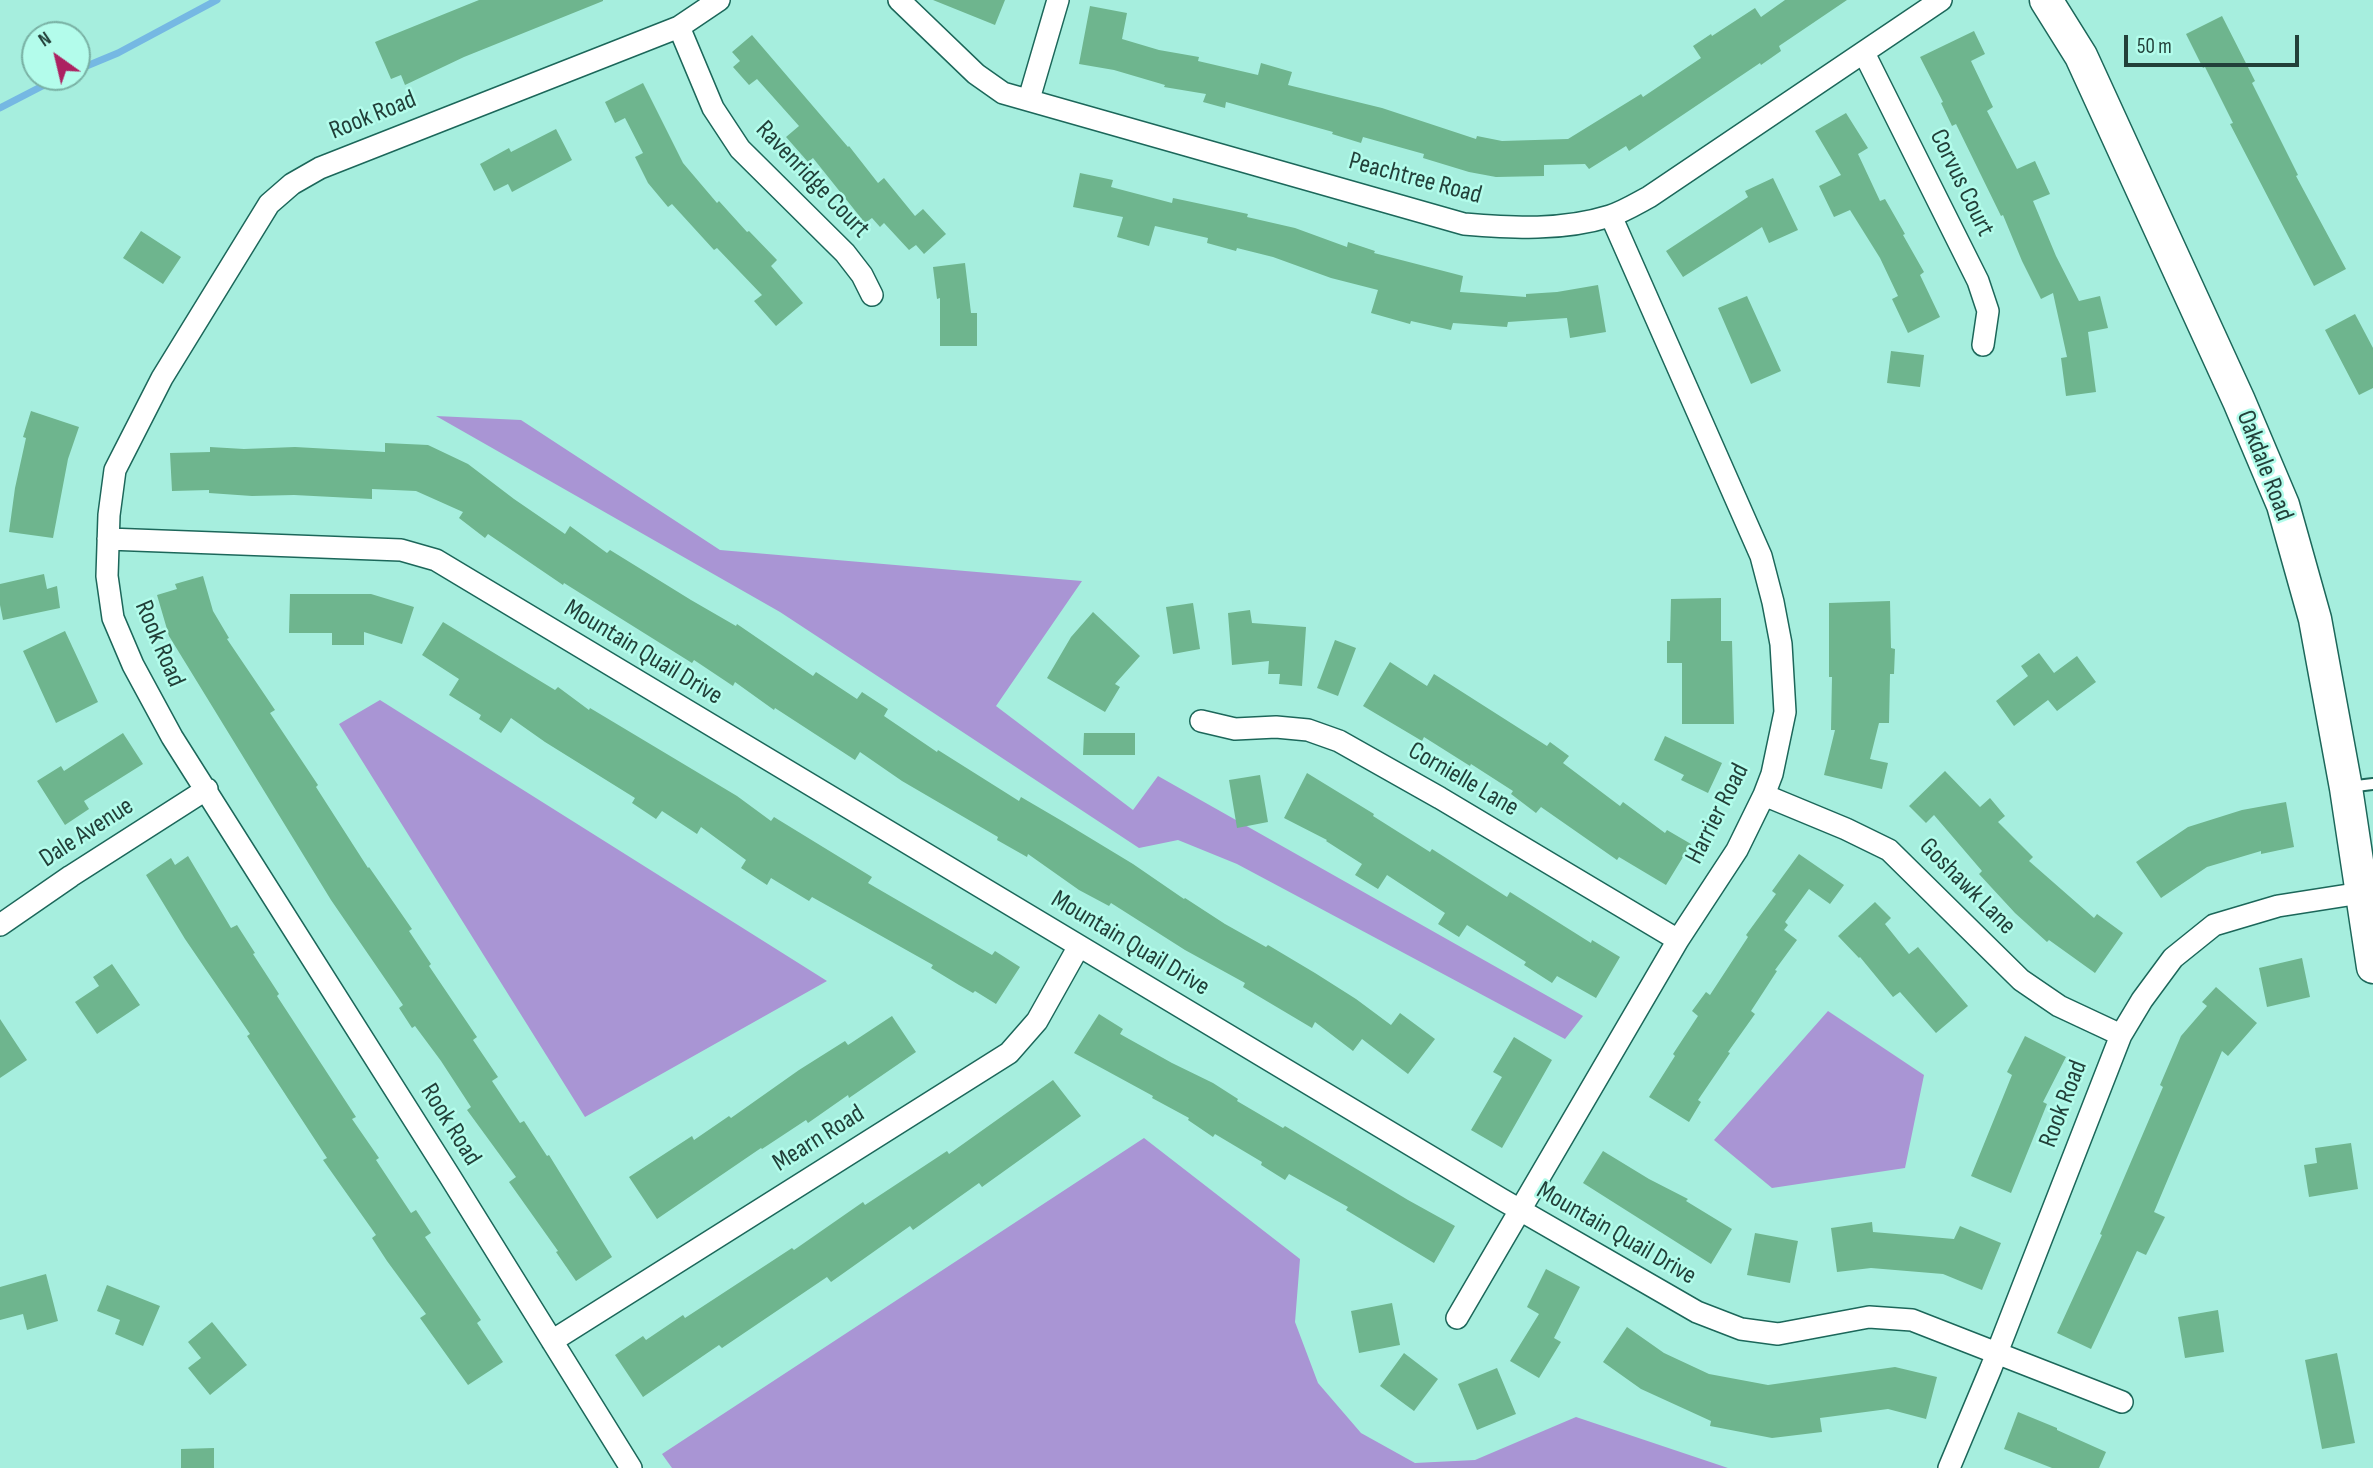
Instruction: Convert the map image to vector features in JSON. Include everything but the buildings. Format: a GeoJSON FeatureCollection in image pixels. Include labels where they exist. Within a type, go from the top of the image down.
{"type":"FeatureCollection","features":[{"type":"Feature","properties":{"kind":"main road","name":"Oakdale Road"},"geometry":{"type":"LineString","coordinates":[[2046,0],[2081,56],[2239,401],[2283,505],[2359,786],[2364,878],[2373,967]]}},
{"type":"Feature","properties":{"kind":"street","name":"Rook Road"},"geometry":{"type":"LineString","coordinates":[[631,1468],[172,737],[133,665],[113,618],[107,576],[108,539],[115,470],[162,378],[269,204],[292,184],[320,167],[679,27],[719,0]]}},
{"type":"Feature","properties":{"kind":"street","name":"Peachtree Road"},"geometry":{"type":"LineString","coordinates":[[899,0],[976,74],[1003,93],[1464,224],[1515,229],[1552,227],[1611,216],[1649,197],[1941,0]]}},
{"type":"Feature","properties":{"kind":"street"},"geometry":{"type":"LineString","coordinates":[[1029,99],[1058,0]]}},
{"type":"Feature","properties":{"kind":"street","name":"Ravenridge Court"},"geometry":{"type":"LineString","coordinates":[[679,27],[713,108],[740,149],[845,253],[862,275],[872,295]]}},
{"type":"Feature","properties":{"kind":"street","name":"Corvus Court"},"geometry":{"type":"LineString","coordinates":[[1864,53],[1978,281],[1988,311],[1983,345]]}},
{"type":"Feature","properties":{"kind":"street","name":"Harrier Road"},"geometry":{"type":"LineString","coordinates":[[1457,1318],[1678,940],[1737,850],[1772,774],[1784,712],[1781,644],[1761,556],[1611,216]]}},
{"type":"Feature","properties":{"kind":"street","name":"Mountain Quail Drive"},"geometry":{"type":"LineString","coordinates":[[108,539],[401,550],[436,560],[1520,1211],[1696,1312],[1741,1329],[1778,1334],[1869,1317],[1912,1320],[2122,1402]]}},
{"type":"Feature","properties":{"kind":"street","name":"Cornielle Lane"},"geometry":{"type":"LineString","coordinates":[[1202,721],[1235,729],[1276,727],[1308,730],[1339,741],[1678,940]]}},
{"type":"Feature","properties":{"kind":"street","name":"Dale Avenue"},"geometry":{"type":"LineString","coordinates":[[0,925],[207,789]]}},
{"type":"Feature","properties":{"kind":"street","name":"Goshawk Lane"},"geometry":{"type":"LineString","coordinates":[[1764,795],[1889,850],[2021,979],[2059,1006],[2121,1035]]}},
{"type":"Feature","properties":{"kind":"street","name":"Rook Road"},"geometry":{"type":"LineString","coordinates":[[1949,1468],[2121,1035],[2141,1000],[2173,958],[2214,925],[2364,878]]}},
{"type":"Feature","properties":{"kind":"street","name":"Mearn Road"},"geometry":{"type":"LineString","coordinates":[[552,1341],[1009,1053],[1037,1021],[1079,946]]}},
{"type":"Feature","properties":{"kind":"shaded area"},"geometry":{"type":"Polygon","coordinates":[[[436,416],[521,420],[720,550],[1082,581],[996,706],[1133,810],[1158,776],[1583,1016],[1565,1039],[1237,864],[1178,840],[1139,848],[780,612],[436,416]]]}},
{"type":"Feature","properties":{"kind":"shaded area"},"geometry":{"type":"Polygon","coordinates":[[[380,700],[827,981],[585,1117],[339,724],[380,700]]]}},
{"type":"Feature","properties":{"kind":"shaded area"},"geometry":{"type":"Polygon","coordinates":[[[1828,1011],[1924,1075],[1905,1168],[1772,1188],[1714,1140],[1828,1011]]]}},
{"type":"Feature","properties":{"kind":"shaded area"},"geometry":{"type":"Polygon","coordinates":[[[1144,1138],[1300,1259],[1295,1322],[1318,1383],[1361,1433],[1415,1463],[1475,1460],[1576,1417],[1728,1468],[672,1468],[662,1454],[1144,1138]]]}},
{"type":"Feature","properties":{"kind":"waterway"},"geometry":{"type":"LineString","coordinates":[[91,64],[118,53],[217,0]]}},
{"type":"Feature","properties":{"kind":"waterway"},"geometry":{"type":"LineString","coordinates":[[0,108],[33,91]]}}]}
